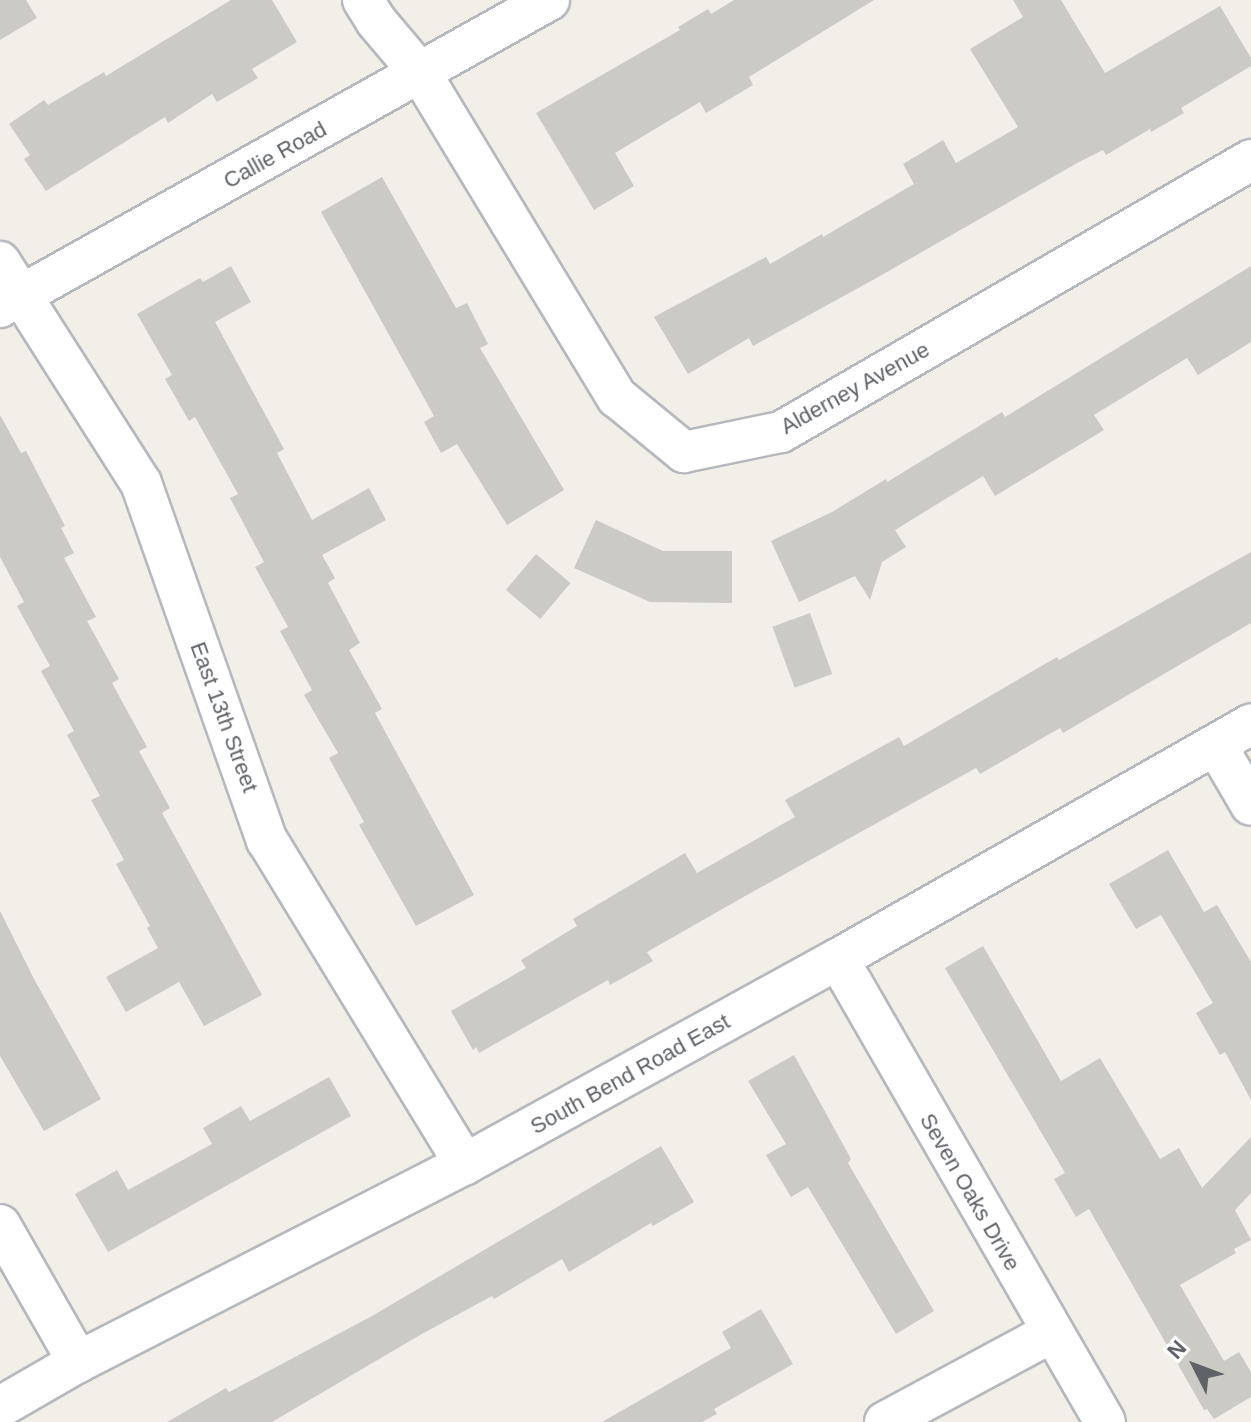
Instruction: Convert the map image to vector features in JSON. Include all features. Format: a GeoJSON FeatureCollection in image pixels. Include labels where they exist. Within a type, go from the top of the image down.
{"type":"FeatureCollection","features":[{"type":"Feature","properties":{"kind":"street"},"geometry":{"type":"LineString","coordinates":[[363,0],[376,21],[421,74]]}},
{"type":"Feature","properties":{"kind":"street","name":"Callie Road"},"geometry":{"type":"LineString","coordinates":[[10,302],[549,0]]}},
{"type":"Feature","properties":{"kind":"street","name":"Alderney Avenue"},"geometry":{"type":"LineString","coordinates":[[421,74],[617,397],[684,452],[781,432],[1251,160]]}},
{"type":"Feature","properties":{"kind":"street","name":"East 13th Street"},"geometry":{"type":"LineString","coordinates":[[0,262],[10,302],[141,483],[267,840],[465,1164]]}},
{"type":"Feature","properties":{"kind":"street","name":"South Bend Road East"},"geometry":{"type":"LineString","coordinates":[[0,1407],[78,1362],[465,1164],[838,959],[1251,724]]}},
{"type":"Feature","properties":{"kind":"street"},"geometry":{"type":"LineString","coordinates":[[1216,745],[1251,805]]}},
{"type":"Feature","properties":{"kind":"street","name":"Seven Oaks Drive"},"geometry":{"type":"LineString","coordinates":[[838,959],[1050,1333],[1105,1422]]}},
{"type":"Feature","properties":{"kind":"street"},"geometry":{"type":"LineString","coordinates":[[0,1225],[78,1362]]}},
{"type":"Feature","properties":{"kind":"street"},"geometry":{"type":"LineString","coordinates":[[885,1422],[1050,1333]]}},
{"type":"Feature","properties":{"kind":"building"},"geometry":{"type":"Polygon","coordinates":[[[0,0],[26,0],[37,18],[0,40],[0,0]]]}},
{"type":"Feature","properties":{"kind":"building"},"geometry":{"type":"Polygon","coordinates":[[[231,0],[272,0],[297,42],[252,69],[258,78],[217,102],[212,94],[168,123],[165,117],[46,191],[24,159],[30,155],[9,124],[44,100],[48,105],[104,72],[106,76],[231,0]]]}},
{"type":"Feature","properties":{"kind":"building"},"geometry":{"type":"Polygon","coordinates":[[[734,0],[874,0],[749,77],[753,85],[706,113],[700,102],[615,153],[634,186],[594,210],[536,113],[680,30],[678,27],[708,9],[711,14],[734,0]]]}},
{"type":"Feature","properties":{"kind":"building"},"geometry":{"type":"Polygon","coordinates":[[[1013,0],[1061,0],[1105,73],[1220,6],[1251,58],[1251,66],[1181,108],[1184,113],[1151,132],[1150,129],[1106,155],[1103,150],[1079,162],[753,346],[749,338],[688,374],[654,317],[766,257],[770,264],[822,234],[823,237],[914,184],[903,164],[943,140],[956,163],[1018,127],[970,49],[1023,17],[1013,0]]]}},
{"type":"Feature","properties":{"kind":"building"},"geometry":{"type":"Polygon","coordinates":[[[382,177],[456,308],[467,303],[488,344],[480,348],[564,490],[507,525],[457,444],[441,453],[424,422],[434,416],[321,212],[382,177]]]}},
{"type":"Feature","properties":{"kind":"building"},"geometry":{"type":"Polygon","coordinates":[[[231,266],[251,302],[215,322],[284,449],[277,453],[312,520],[369,488],[386,520],[322,555],[335,578],[328,583],[360,643],[349,650],[382,709],[375,713],[474,895],[416,926],[359,825],[364,822],[329,758],[338,753],[304,695],[312,690],[280,631],[288,627],[255,567],[264,562],[230,498],[238,494],[195,417],[189,421],[165,379],[172,375],[137,314],[200,278],[203,282],[231,266]]]}},
{"type":"Feature","properties":{"kind":"building"},"geometry":{"type":"Polygon","coordinates":[[[1251,266],[1251,342],[1198,375],[1187,358],[1094,415],[1104,430],[995,496],[983,476],[895,530],[906,547],[882,562],[870,600],[855,576],[799,602],[771,541],[832,512],[886,479],[887,482],[1002,412],[1005,417],[1251,266]]]}},
{"type":"Feature","properties":{"kind":"building"},"geometry":{"type":"Polygon","coordinates":[[[0,415],[21,453],[26,451],[65,526],[61,528],[74,553],[64,558],[96,617],[87,621],[119,679],[112,683],[147,747],[139,751],[170,808],[162,813],[262,995],[204,1026],[179,982],[126,1012],[106,977],[158,948],[147,928],[150,926],[116,864],[124,860],[91,800],[100,796],[67,735],[74,731],[41,671],[50,666],[17,606],[24,602],[0,557],[0,415]]]}},
{"type":"Feature","properties":{"kind":"building"},"geometry":{"type":"Polygon","coordinates":[[[596,520],[663,551],[732,551],[732,603],[650,602],[574,568],[596,520]]]}},
{"type":"Feature","properties":{"kind":"building"},"geometry":{"type":"Polygon","coordinates":[[[1251,552],[1251,623],[1063,733],[1060,728],[980,774],[976,768],[747,895],[647,952],[653,961],[610,985],[608,980],[479,1053],[476,1047],[473,1050],[451,1011],[526,968],[521,960],[577,926],[573,919],[685,853],[697,873],[795,817],[785,800],[899,737],[904,746],[1057,657],[1059,660],[1251,552]]]}},
{"type":"Feature","properties":{"kind":"building"},"geometry":{"type":"Polygon","coordinates":[[[536,554],[570,583],[540,619],[506,590],[536,554]]]}},
{"type":"Feature","properties":{"kind":"building"},"geometry":{"type":"Polygon","coordinates":[[[810,613],[832,674],[795,688],[772,627],[810,613]]]}},
{"type":"Feature","properties":{"kind":"building"},"geometry":{"type":"Polygon","coordinates":[[[1168,850],[1204,912],[1217,905],[1251,962],[1251,1100],[1225,1052],[1220,1055],[1196,1013],[1213,1003],[1161,915],[1136,929],[1109,884],[1168,850]]]}},
{"type":"Feature","properties":{"kind":"building"},"geometry":{"type":"Polygon","coordinates":[[[0,911],[101,1099],[44,1131],[0,1056],[0,911]]]}},
{"type":"Feature","properties":{"kind":"building"},"geometry":{"type":"Polygon","coordinates":[[[983,946],[1061,1081],[1100,1058],[1160,1159],[1179,1148],[1202,1188],[1251,1137],[1251,1193],[1235,1210],[1251,1240],[1234,1249],[1236,1253],[1180,1285],[1224,1361],[1239,1352],[1251,1372],[1251,1397],[1214,1419],[1207,1409],[1204,1410],[1089,1209],[1076,1217],[1054,1179],[1065,1173],[945,968],[983,946]]]}},
{"type":"Feature","properties":{"kind":"building"},"geometry":{"type":"Polygon","coordinates":[[[794,1055],[851,1159],[848,1163],[934,1311],[896,1334],[808,1187],[791,1197],[766,1155],[786,1144],[748,1081],[794,1055]]]}},
{"type":"Feature","properties":{"kind":"building"},"geometry":{"type":"Polygon","coordinates":[[[329,1077],[351,1116],[108,1252],[75,1194],[117,1170],[128,1190],[212,1144],[203,1128],[241,1106],[250,1121],[329,1077]]]}},
{"type":"Feature","properties":{"kind":"building"},"geometry":{"type":"Polygon","coordinates":[[[661,1146],[694,1202],[653,1226],[651,1223],[569,1272],[562,1259],[494,1299],[492,1296],[420,1335],[272,1422],[167,1422],[226,1388],[229,1392],[372,1316],[661,1146]]]}},
{"type":"Feature","properties":{"kind":"building"},"geometry":{"type":"Polygon","coordinates":[[[761,1309],[793,1364],[714,1409],[717,1414],[702,1422],[602,1422],[731,1348],[722,1332],[761,1309]]]}}]}
